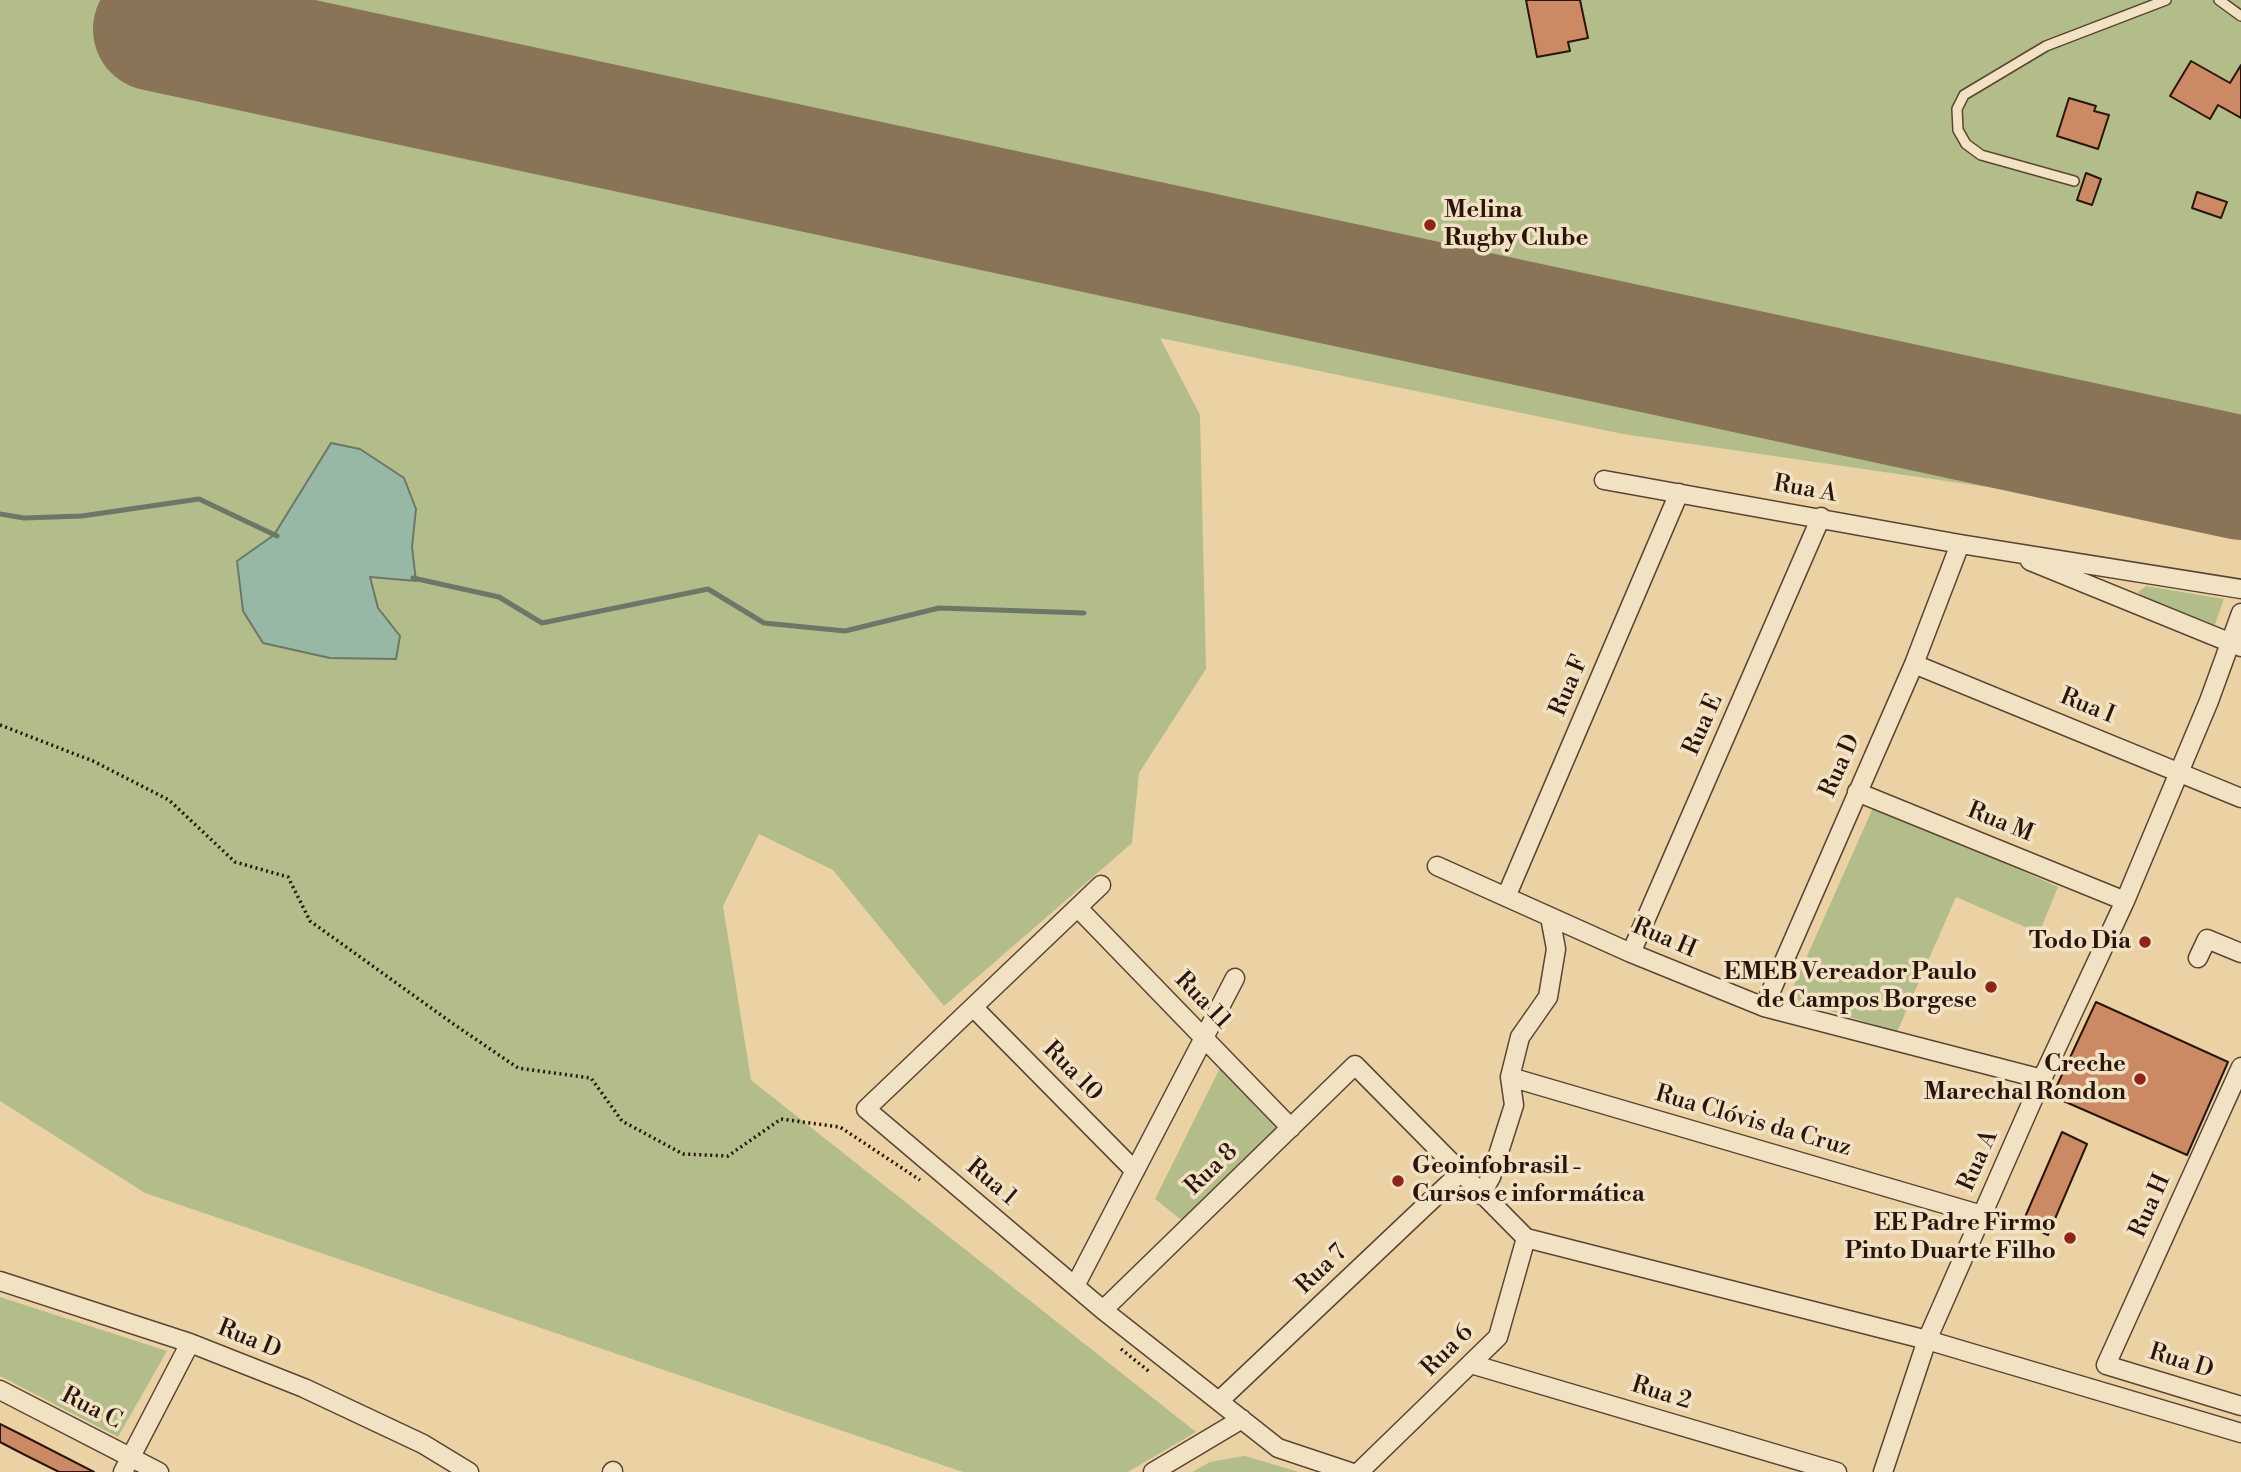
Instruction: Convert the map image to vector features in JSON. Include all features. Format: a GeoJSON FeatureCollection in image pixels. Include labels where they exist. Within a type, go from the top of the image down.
{"type":"FeatureCollection","features":[{"type":"Feature","properties":{"kind":"street","name":"Rua A"},"geometry":{"type":"LineString","coordinates":[[1604,480],[1960,544],[2241,589]]}},
{"type":"Feature","properties":{"kind":"street","name":"Rua F"},"geometry":{"type":"LineString","coordinates":[[1506,897],[1679,493]]}},
{"type":"Feature","properties":{"kind":"street","name":"Rua E"},"geometry":{"type":"LineString","coordinates":[[1631,953],[1821,517]]}},
{"type":"Feature","properties":{"kind":"street","name":"Rua D"},"geometry":{"type":"LineString","coordinates":[[1764,1007],[1914,664],[1960,544]]}},
{"type":"Feature","properties":{"kind":"street","name":"Rua A"},"geometry":{"type":"LineString","coordinates":[[1998,548],[2237,645]]}},
{"type":"Feature","properties":{"kind":"street","name":"Rua A"},"geometry":{"type":"LineString","coordinates":[[1883,1472],[1927,1340],[2237,645],[2241,613]]}},
{"type":"Feature","properties":{"kind":"street","name":"Rua I"},"geometry":{"type":"LineString","coordinates":[[1914,664],[2241,799]]}},
{"type":"Feature","properties":{"kind":"street","name":"Rua M"},"geometry":{"type":"LineString","coordinates":[[1857,792],[2125,901]]}},
{"type":"Feature","properties":{"kind":"street","name":"Rua H"},"geometry":{"type":"LineString","coordinates":[[1437,866],[1631,953],[1764,1007],[2042,1079]]}},
{"type":"Feature","properties":{"kind":"street","name":"Rua 1"},"geometry":{"type":"LineString","coordinates":[[1101,885],[866,1109],[1102,1310],[1279,1448],[1350,1472]]}},
{"type":"Feature","properties":{"kind":"street","name":"Rua 11"},"geometry":{"type":"LineString","coordinates":[[1079,908],[1291,1128]]}},
{"type":"Feature","properties":{"kind":"street"},"geometry":{"type":"LineString","coordinates":[[1480,1195],[1491,1177],[1514,1105],[1510,1077],[1520,1037],[1548,997],[1556,949],[1550,918]]}},
{"type":"Feature","properties":{"kind":"street"},"geometry":{"type":"LineString","coordinates":[[2198,958],[2207,939],[2241,953]]}},
{"type":"Feature","properties":{"kind":"street"},"geometry":{"type":"LineString","coordinates":[[1075,1286],[1235,978]]}},
{"type":"Feature","properties":{"kind":"street","name":"Rua 10"},"geometry":{"type":"LineString","coordinates":[[974,1008],[1135,1171]]}},
{"type":"Feature","properties":{"kind":"street","name":"Rua 8"},"geometry":{"type":"LineString","coordinates":[[1102,1310],[1355,1065],[1459,1174]]}},
{"type":"Feature","properties":{"kind":"street","name":"Rua H"},"geometry":{"type":"LineString","coordinates":[[2106,1365],[2241,1067]]}},
{"type":"Feature","properties":{"kind":"street","name":"Rua Clóvis da Cruz"},"geometry":{"type":"LineString","coordinates":[[1510,1077],[1982,1215]]}},
{"type":"Feature","properties":{"kind":"street"},"geometry":{"type":"LineString","coordinates":[[1459,1174],[1526,1238],[1927,1340],[2241,1433]]}},
{"type":"Feature","properties":{"kind":"street","name":"Rua 7"},"geometry":{"type":"LineString","coordinates":[[1219,1401],[1459,1174]]}},
{"type":"Feature","properties":{"kind":"street","name":"Rua 6"},"geometry":{"type":"LineString","coordinates":[[1359,1472],[1498,1337],[1526,1238]]}},
{"type":"Feature","properties":{"kind":"street","name":"Rua D"},"geometry":{"type":"LineString","coordinates":[[0,1281],[190,1343],[304,1388],[423,1444],[469,1472]]}},
{"type":"Feature","properties":{"kind":"street"},"geometry":{"type":"LineString","coordinates":[[126,1465],[190,1343]]}},
{"type":"Feature","properties":{"kind":"street","name":"Rua 2"},"geometry":{"type":"LineString","coordinates":[[1472,1364],[1837,1472]]}},
{"type":"Feature","properties":{"kind":"street","name":"Rua D"},"geometry":{"type":"LineString","coordinates":[[2106,1365],[2241,1406]]}},
{"type":"Feature","properties":{"kind":"street","name":"Rua C"},"geometry":{"type":"LineString","coordinates":[[0,1390],[126,1465],[159,1472]]}},
{"type":"Feature","properties":{"kind":"street"},"geometry":{"type":"LineString","coordinates":[[1153,1472],[1241,1419]]}},
{"type":"Feature","properties":{"kind":"lane"},"geometry":{"type":"LineString","coordinates":[[2074,181],[1981,155],[1966,144],[1958,130],[1957,109],[1964,95],[2046,46],[2166,0]]}},
{"type":"Feature","properties":{"kind":"lane"},"geometry":{"type":"LineString","coordinates":[[2219,0],[2241,16]]}},
{"type":"Feature","properties":{"kind":"path"},"geometry":{"type":"LineString","coordinates":[[0,725],[93,761],[170,800],[235,862],[288,877],[310,921],[452,1023],[518,1068],[591,1078],[622,1121],[683,1154],[728,1156],[781,1119],[841,1127],[930,1187]]}},
{"type":"Feature","properties":{"kind":"path"},"geometry":{"type":"LineString","coordinates":[[1115,1344],[1157,1377]]}},
{"type":"Feature","properties":{"kind":"green space"},"geometry":{"type":"Polygon","coordinates":[[[0,0],[2241,0],[2241,524],[1623,434],[1160,338],[1200,415],[1206,669],[1139,773],[1132,843],[944,1006],[833,870],[759,834],[723,906],[751,1080],[1196,1432],[1128,1472],[963,1472],[145,1193],[0,1101],[0,0]]]}},
{"type":"Feature","properties":{"kind":"green space"},"geometry":{"type":"Polygon","coordinates":[[[2146,586],[2224,599],[2213,630],[2142,598],[2138,592],[2146,586]]]}},
{"type":"Feature","properties":{"kind":"green space"},"geometry":{"type":"Polygon","coordinates":[[[1879,806],[2058,887],[2039,933],[1956,897],[1897,1032],[1796,1000],[1792,990],[1872,810],[1879,806]]]}},
{"type":"Feature","properties":{"kind":"green space"},"geometry":{"type":"Polygon","coordinates":[[[1220,1068],[1280,1128],[1184,1222],[1155,1199],[1220,1068]]]}},
{"type":"Feature","properties":{"kind":"green space"},"geometry":{"type":"Polygon","coordinates":[[[0,1297],[167,1351],[118,1437],[0,1376],[0,1297]]]}},
{"type":"Feature","properties":{"kind":"green space"},"geometry":{"type":"Polygon","coordinates":[[[1244,1456],[1299,1472],[1192,1472],[1210,1462],[1244,1456]]]}},
{"type":"Feature","properties":{"kind":"shaded area"},"geometry":{"type":"Polygon","coordinates":[[[331,443],[360,449],[404,478],[416,509],[412,547],[416,581],[370,577],[378,608],[400,636],[396,659],[330,658],[263,643],[243,611],[237,561],[274,535],[331,443]]]}},
{"type":"Feature","properties":{"kind":"building"},"geometry":{"type":"Polygon","coordinates":[[[1526,0],[1580,0],[1588,38],[1568,42],[1570,51],[1537,57],[1526,0]]]}},
{"type":"Feature","properties":{"kind":"building"},"geometry":{"type":"Polygon","coordinates":[[[2191,61],[2230,83],[2241,65],[2241,118],[2218,105],[2210,119],[2170,96],[2191,61]]]}},
{"type":"Feature","properties":{"kind":"building"},"geometry":{"type":"Polygon","coordinates":[[[2069,98],[2096,106],[2094,111],[2109,115],[2098,149],[2057,136],[2069,98]]]}},
{"type":"Feature","properties":{"kind":"building"},"geometry":{"type":"Polygon","coordinates":[[[2086,173],[2101,179],[2092,205],[2077,200],[2086,173]]]}},
{"type":"Feature","properties":{"kind":"building"},"geometry":{"type":"Polygon","coordinates":[[[2197,192],[2227,202],[2221,218],[2192,208],[2197,192]]]}},
{"type":"Feature","properties":{"kind":"building","name":"Creche Marechal Rondon"},"geometry":{"type":"Polygon","coordinates":[[[2096,1002],[2228,1062],[2187,1155],[2052,1096],[2096,1002]]]}},
{"type":"Feature","properties":{"kind":"building"},"geometry":{"type":"Polygon","coordinates":[[[2062,1132],[2087,1144],[2048,1235],[2022,1224],[2062,1132]]]}},
{"type":"Feature","properties":{"kind":"building"},"geometry":{"type":"Polygon","coordinates":[[[0,1424],[94,1472],[59,1472],[25,1455],[0,1442],[0,1424]]]}},
{"type":"Feature","properties":{"kind":"waterway"},"geometry":{"type":"LineString","coordinates":[[0,514],[24,518],[82,516],[199,499],[277,536]]}},
{"type":"Feature","properties":{"kind":"waterway"},"geometry":{"type":"LineString","coordinates":[[413,578],[499,597],[542,623],[708,589],[764,623],[845,631],[939,608],[1084,613]]}},
{"type":"Feature","properties":{"kind":"runway"},"geometry":{"type":"LineString","coordinates":[[155,29],[2241,478]]}},
{"type":"Feature","properties":{"kind":"place","name":"Melina Rugby Clube"},"geometry":{"type":"Point","coordinates":[1430,225]}},
{"type":"Feature","properties":{"kind":"place","name":"Todo Dia"},"geometry":{"type":"Point","coordinates":[2145,942]}},
{"type":"Feature","properties":{"kind":"place","name":"EMEB Vereador Paulo de Campos Borgese"},"geometry":{"type":"Point","coordinates":[1991,987]}},
{"type":"Feature","properties":{"kind":"place","name":"Creche Marechal Rondon"},"geometry":{"type":"Point","coordinates":[2140,1079]}},
{"type":"Feature","properties":{"kind":"place","name":"Geoinfobrasil - Cursos e informática"},"geometry":{"type":"Point","coordinates":[1398,1181]}},
{"type":"Feature","properties":{"kind":"place","name":"EE Padre Firmo Pinto Duarte Filho"},"geometry":{"type":"Point","coordinates":[2070,1238]}}]}
